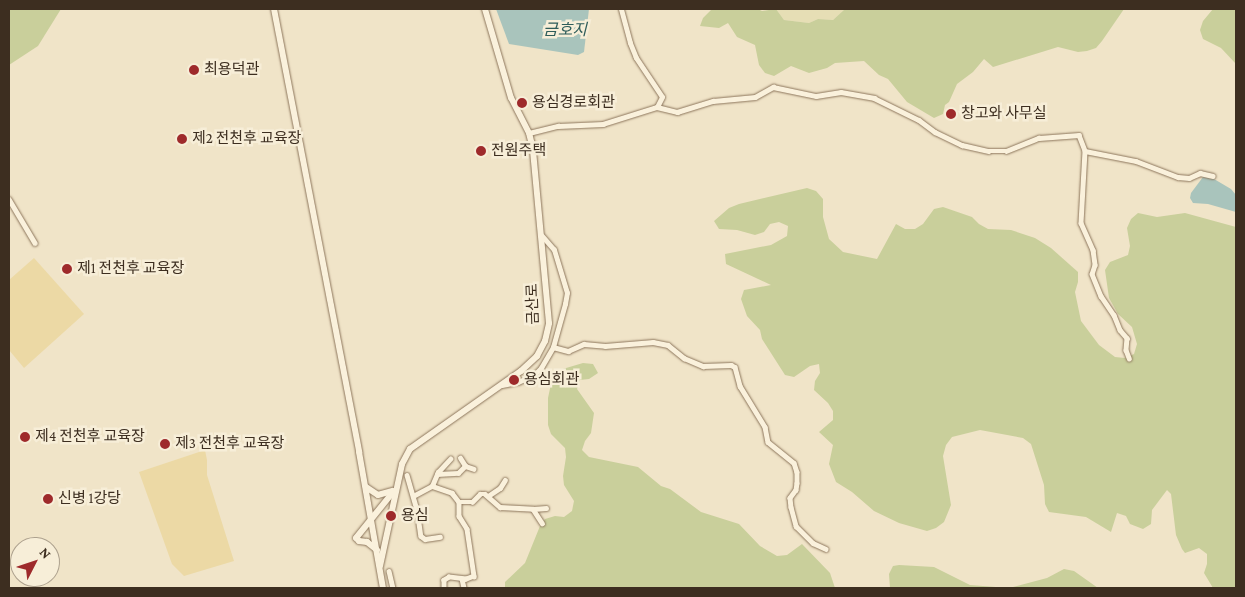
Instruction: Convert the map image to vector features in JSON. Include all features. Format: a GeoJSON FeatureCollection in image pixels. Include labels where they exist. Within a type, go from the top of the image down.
{"type":"FeatureCollection","features":[{"type":"Feature","properties":{"kind":"street"},"geometry":{"type":"LineString","coordinates":[[274,9],[366,486],[383,588]]}},
{"type":"Feature","properties":{"kind":"street","name":"금산로"},"geometry":{"type":"LineString","coordinates":[[380,566],[395,489],[402,464],[416,443],[502,385],[537,356],[546,341],[549,323],[536,162],[529,134],[511,98],[485,9]]}},
{"type":"Feature","properties":{"kind":"street"},"geometry":{"type":"LineString","coordinates":[[621,9],[636,58],[662,97],[656,107]]}},
{"type":"Feature","properties":{"kind":"street"},"geometry":{"type":"LineString","coordinates":[[529,134],[558,126],[603,124],[656,107],[677,112],[713,101],[755,97],[773,88],[816,96],[841,92],[874,98],[919,120],[935,132],[962,145],[988,151],[1006,151],[1039,138],[1079,136],[1085,151],[1081,223],[1093,250],[1094,265],[1092,274],[1101,296],[1114,315],[1120,330],[1127,338],[1126,350],[1129,358]]}},
{"type":"Feature","properties":{"kind":"street"},"geometry":{"type":"LineString","coordinates":[[1085,151],[1136,161],[1178,176],[1189,178],[1200,173],[1213,176]]}},
{"type":"Feature","properties":{"kind":"street"},"geometry":{"type":"LineString","coordinates":[[9,199],[34,243]]}},
{"type":"Feature","properties":{"kind":"street"},"geometry":{"type":"LineString","coordinates":[[502,385],[518,382],[534,374],[541,368],[553,347],[567,293],[554,250],[542,236]]}},
{"type":"Feature","properties":{"kind":"street"},"geometry":{"type":"LineString","coordinates":[[553,347],[568,351],[584,344],[605,346],[654,342],[668,345],[684,358],[703,366],[731,365],[735,367],[740,386],[766,427],[768,442],[794,463],[797,472],[797,483],[796,490],[790,498],[796,526],[813,544],[826,550]]}},
{"type":"Feature","properties":{"kind":"street"},"geometry":{"type":"LineString","coordinates":[[460,458],[465,466],[474,469]]}},
{"type":"Feature","properties":{"kind":"street"},"geometry":{"type":"LineString","coordinates":[[413,496],[432,486],[437,474],[450,459]]}},
{"type":"Feature","properties":{"kind":"street"},"geometry":{"type":"LineString","coordinates":[[437,474],[458,473],[465,466]]}},
{"type":"Feature","properties":{"kind":"street"},"geometry":{"type":"LineString","coordinates":[[407,475],[421,536],[425,539],[440,537]]}},
{"type":"Feature","properties":{"kind":"street"},"geometry":{"type":"LineString","coordinates":[[488,496],[500,488],[505,480]]}},
{"type":"Feature","properties":{"kind":"street"},"geometry":{"type":"LineString","coordinates":[[366,486],[378,495],[385,495],[395,489]]}},
{"type":"Feature","properties":{"kind":"street"},"geometry":{"type":"LineString","coordinates":[[432,486],[452,493],[459,502],[459,516],[467,529],[475,573],[472,578],[446,578],[444,588]]}},
{"type":"Feature","properties":{"kind":"street"},"geometry":{"type":"LineString","coordinates":[[377,550],[372,545],[359,541],[356,538],[395,489]]}},
{"type":"Feature","properties":{"kind":"street"},"geometry":{"type":"LineString","coordinates":[[459,502],[472,502],[482,494],[488,496],[500,507],[546,508]]}},
{"type":"Feature","properties":{"kind":"street"},"geometry":{"type":"LineString","coordinates":[[533,509],[542,523]]}},
{"type":"Feature","properties":{"kind":"street"},"geometry":{"type":"LineString","coordinates":[[389,571],[393,588]]}},
{"type":"Feature","properties":{"kind":"street"},"geometry":{"type":"LineString","coordinates":[[462,579],[464,588]]}},
{"type":"Feature","properties":{"kind":"shaded area"},"geometry":{"type":"Polygon","coordinates":[[[776,9],[845,9],[833,20],[818,19],[809,23],[784,20],[776,9]]]}},
{"type":"Feature","properties":{"kind":"green space"},"geometry":{"type":"Polygon","coordinates":[[[9,9],[61,9],[38,46],[9,65],[9,9]]]}},
{"type":"Feature","properties":{"kind":"green space"},"geometry":{"type":"Polygon","coordinates":[[[712,9],[758,9],[762,11],[776,9],[784,20],[809,23],[818,19],[833,20],[845,9],[1124,9],[1096,48],[1078,52],[1058,47],[993,67],[984,59],[973,72],[957,84],[949,102],[945,105],[943,114],[934,118],[907,102],[888,79],[879,75],[864,61],[835,63],[827,68],[809,73],[791,66],[774,76],[765,73],[759,65],[755,45],[737,37],[728,23],[719,28],[700,26],[703,18],[712,9]]]}},
{"type":"Feature","properties":{"kind":"green space"},"geometry":{"type":"Polygon","coordinates":[[[1213,9],[1236,9],[1236,64],[1221,48],[1203,39],[1200,30],[1203,21],[1213,9]]]}},
{"type":"Feature","properties":{"kind":"green space"},"geometry":{"type":"Polygon","coordinates":[[[807,188],[816,191],[823,199],[823,217],[829,239],[843,252],[877,259],[896,224],[905,229],[915,229],[923,224],[934,209],[943,207],[972,217],[988,229],[1011,230],[1035,238],[1051,248],[1078,272],[1075,292],[1081,321],[1099,345],[1115,357],[1125,358],[1134,354],[1137,344],[1132,327],[1118,314],[1109,298],[1105,270],[1110,262],[1128,255],[1130,246],[1127,228],[1131,219],[1138,213],[1157,217],[1185,213],[1236,227],[1236,588],[1213,588],[1204,573],[1207,564],[1207,554],[1199,548],[1185,553],[1182,549],[1176,535],[1171,494],[1167,490],[1152,510],[1151,524],[1143,529],[1130,524],[1126,516],[1117,513],[1111,532],[1086,517],[1049,512],[1045,504],[1044,485],[1031,444],[1023,438],[980,430],[952,437],[946,445],[943,456],[951,505],[944,522],[936,528],[927,531],[899,523],[874,511],[852,492],[836,482],[829,464],[833,445],[819,432],[833,420],[833,411],[828,403],[814,390],[815,381],[820,373],[819,364],[810,366],[794,377],[785,375],[762,339],[760,330],[747,316],[741,299],[744,290],[771,285],[726,264],[725,254],[771,245],[787,236],[788,226],[779,222],[770,224],[764,232],[755,235],[737,230],[719,229],[714,221],[729,208],[739,204],[807,188]]]}},
{"type":"Feature","properties":{"kind":"green space"},"geometry":{"type":"Polygon","coordinates":[[[583,363],[593,364],[598,373],[589,379],[580,380],[577,389],[594,413],[591,433],[585,441],[582,450],[589,457],[638,467],[661,486],[670,489],[701,512],[739,524],[760,546],[777,556],[787,555],[802,544],[830,573],[835,588],[505,588],[505,582],[525,563],[540,526],[545,519],[555,516],[564,517],[572,511],[574,501],[564,485],[563,476],[566,457],[565,448],[551,434],[548,425],[548,398],[552,379],[556,371],[583,363]]]}},
{"type":"Feature","properties":{"kind":"green space"},"geometry":{"type":"Polygon","coordinates":[[[893,566],[934,567],[970,585],[1009,588],[890,588],[889,574],[893,566]]]}},
{"type":"Feature","properties":{"kind":"green space"},"geometry":{"type":"Polygon","coordinates":[[[1064,569],[1074,571],[1098,588],[1009,588],[1047,578],[1064,569]]]}},
{"type":"Feature","properties":{"kind":"sand"},"geometry":{"type":"Polygon","coordinates":[[[34,258],[84,314],[24,368],[9,350],[9,280],[34,258]]]}},
{"type":"Feature","properties":{"kind":"sand"},"geometry":{"type":"Polygon","coordinates":[[[205,450],[207,475],[234,561],[184,576],[172,564],[139,472],[205,450]]]}},
{"type":"Feature","properties":{"kind":"water","name":"금호지"},"geometry":{"type":"Polygon","coordinates":[[[496,9],[589,9],[584,52],[578,55],[509,44],[496,9]]]}},
{"type":"Feature","properties":{"kind":"water"},"geometry":{"type":"Polygon","coordinates":[[[1203,177],[1214,179],[1231,189],[1236,195],[1236,212],[1208,204],[1193,203],[1190,198],[1191,193],[1203,177]]]}},
{"type":"Feature","properties":{"kind":"place","name":"최용덕관"},"geometry":{"type":"Point","coordinates":[194,70]}},
{"type":"Feature","properties":{"kind":"place","name":"용심경로회관"},"geometry":{"type":"Point","coordinates":[522,103]}},
{"type":"Feature","properties":{"kind":"place","name":"창고와 사무실"},"geometry":{"type":"Point","coordinates":[951,114]}},
{"type":"Feature","properties":{"kind":"place","name":"제2 전천후 교육장"},"geometry":{"type":"Point","coordinates":[182,139]}},
{"type":"Feature","properties":{"kind":"place","name":"전원주택"},"geometry":{"type":"Point","coordinates":[481,151]}},
{"type":"Feature","properties":{"kind":"place","name":"제1 전천후 교육장"},"geometry":{"type":"Point","coordinates":[67,269]}},
{"type":"Feature","properties":{"kind":"place","name":"용심회관"},"geometry":{"type":"Point","coordinates":[514,380]}},
{"type":"Feature","properties":{"kind":"place","name":"제4 전천후 교육장"},"geometry":{"type":"Point","coordinates":[25,437]}},
{"type":"Feature","properties":{"kind":"place","name":"제3 전천후 교육장"},"geometry":{"type":"Point","coordinates":[165,444]}},
{"type":"Feature","properties":{"kind":"place","name":"신병 1강당"},"geometry":{"type":"Point","coordinates":[48,499]}},
{"type":"Feature","properties":{"kind":"place","name":"용심"},"geometry":{"type":"Point","coordinates":[391,516]}}]}
